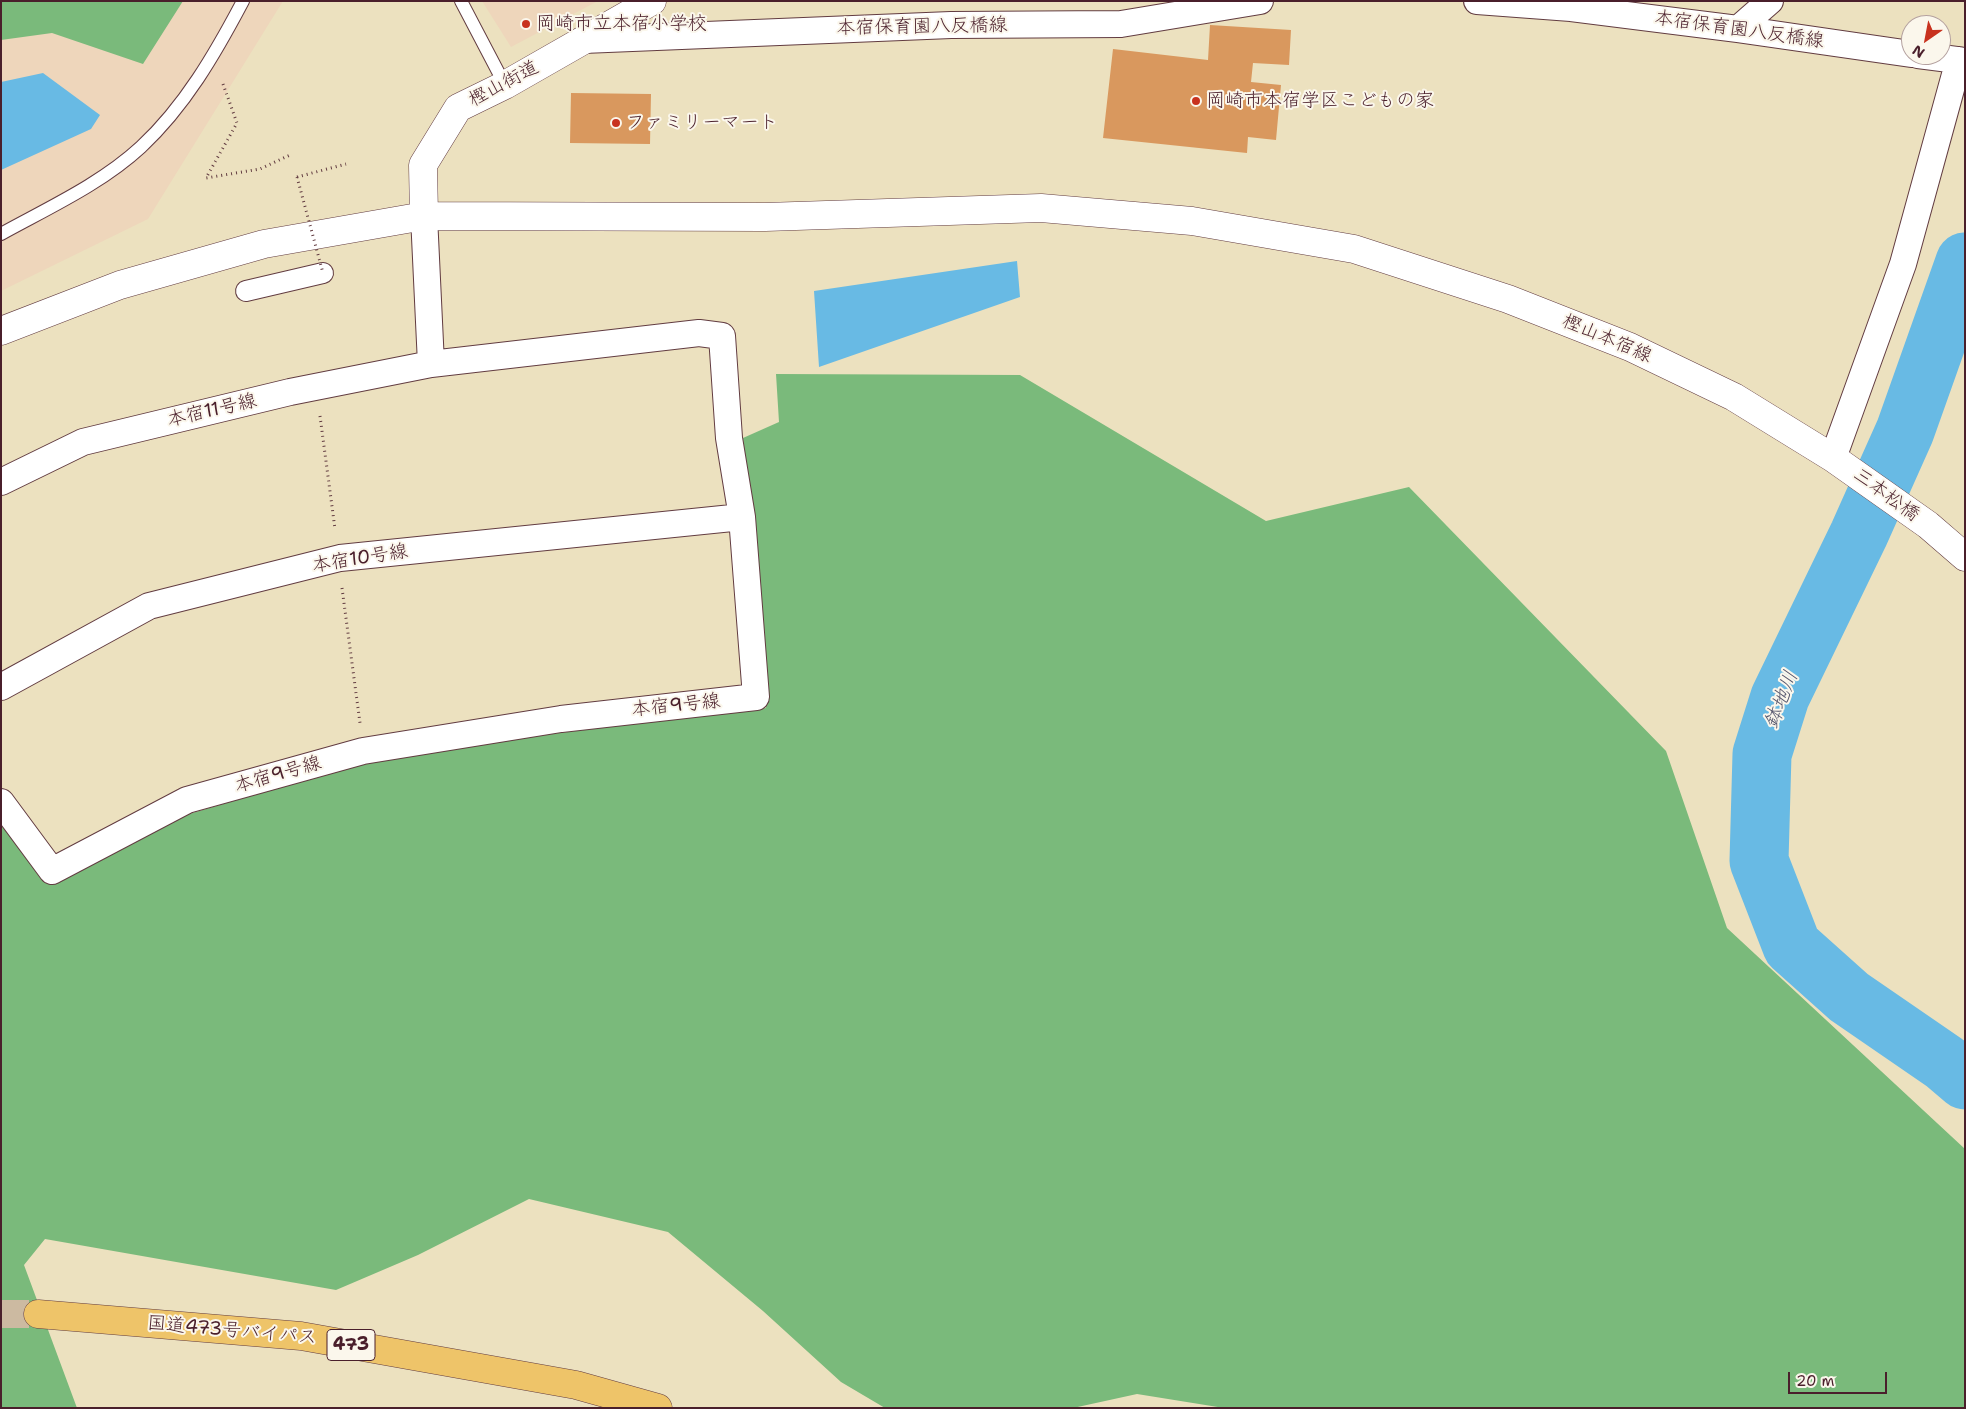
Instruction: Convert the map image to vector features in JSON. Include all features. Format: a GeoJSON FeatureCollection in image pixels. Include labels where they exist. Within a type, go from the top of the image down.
{"type":"FeatureCollection","features":[{"type":"Feature","properties":{"kind":"highway","name":"国道473号バイパス"},"geometry":{"type":"LineString","coordinates":[[38,1314],[301,1336],[576,1385],[658,1408]]}},
{"type":"Feature","properties":{"kind":"street","name":"樫山街道"},"geometry":{"type":"LineString","coordinates":[[424,216],[423,165],[458,108],[505,85],[652,1]]}},
{"type":"Feature","properties":{"kind":"street","name":"本宿保育園八反橋線"},"geometry":{"type":"LineString","coordinates":[[583,40],[951,25],[1121,24],[1260,1]]}},
{"type":"Feature","properties":{"kind":"street","name":"本宿保育園八反橋線"},"geometry":{"type":"LineString","coordinates":[[1478,1],[1570,8],[1738,28],[1901,52]]}},
{"type":"Feature","properties":{"kind":"street"},"geometry":{"type":"LineString","coordinates":[[1738,28],[1770,1]]}},
{"type":"Feature","properties":{"kind":"street"},"geometry":{"type":"LineString","coordinates":[[1839,461],[1903,264],[1962,61]]}},
{"type":"Feature","properties":{"kind":"street","name":"樫山本宿線"},"geometry":{"type":"LineString","coordinates":[[1,331],[120,284],[264,244],[424,216],[765,217],[1041,208],[1192,222],[1354,249],[1508,298],[1630,347],[1734,397],[1839,461]]}},
{"type":"Feature","properties":{"kind":"street"},"geometry":{"type":"LineString","coordinates":[[424,216],[431,364]]}},
{"type":"Feature","properties":{"kind":"street"},"geometry":{"type":"LineString","coordinates":[[246,290],[322,273]]}},
{"type":"Feature","properties":{"kind":"street","name":"本宿9号線"},"geometry":{"type":"LineString","coordinates":[[1,802],[52,870],[187,800],[364,750],[561,719],[756,697],[742,517],[729,438],[722,336],[699,333],[431,364]]}},
{"type":"Feature","properties":{"kind":"street","name":"本宿11号線"},"geometry":{"type":"LineString","coordinates":[[1,482],[83,442],[290,392],[431,364]]}},
{"type":"Feature","properties":{"kind":"street","name":"三本松橋"},"geometry":{"type":"LineString","coordinates":[[1839,461],[1928,525],[1965,557]]}},
{"type":"Feature","properties":{"kind":"street","name":"本宿10号線"},"geometry":{"type":"LineString","coordinates":[[1,687],[149,606],[340,558],[742,517]]}},
{"type":"Feature","properties":{"kind":"lane"},"geometry":{"type":"LineString","coordinates":[[1,234],[93,182],[140,149],[172,114],[213,57],[243,1]]}},
{"type":"Feature","properties":{"kind":"lane"},"geometry":{"type":"LineString","coordinates":[[461,1],[505,85]]}},
{"type":"Feature","properties":{"kind":"path"},"geometry":{"type":"LineString","coordinates":[[213,57],[237,123],[206,178],[260,169],[290,155]]}},
{"type":"Feature","properties":{"kind":"path"},"geometry":{"type":"LineString","coordinates":[[322,273],[297,177],[346,164]]}},
{"type":"Feature","properties":{"kind":"shaded area"},"geometry":{"type":"Polygon","coordinates":[[[1,1],[283,1],[148,219],[1,291],[1,1]]]}},
{"type":"Feature","properties":{"kind":"shaded area","name":"岡崎市立本宿小学校"},"geometry":{"type":"Polygon","coordinates":[[[482,1],[598,1],[511,47],[482,1]]]}},
{"type":"Feature","properties":{"kind":"green space"},"geometry":{"type":"Polygon","coordinates":[[[1,1],[183,1],[143,64],[52,33],[1,40],[1,1]]]}},
{"type":"Feature","properties":{"kind":"green space"},"geometry":{"type":"Polygon","coordinates":[[[776,374],[1020,375],[1266,521],[1409,487],[1666,751],[1727,928],[1965,1149],[1965,1408],[1224,1408],[1137,1394],[1073,1408],[885,1408],[841,1382],[763,1311],[668,1232],[529,1199],[418,1255],[336,1290],[45,1239],[24,1265],[77,1408],[1,1408],[1,822],[47,882],[189,814],[366,762],[559,733],[766,708],[743,438],[779,422],[776,374]]]}},
{"type":"Feature","properties":{"kind":"water"},"geometry":{"type":"Polygon","coordinates":[[[43,73],[100,115],[91,129],[1,170],[1,82],[43,73]]]}},
{"type":"Feature","properties":{"kind":"water"},"geometry":{"type":"Polygon","coordinates":[[[1017,261],[1020,297],[819,367],[814,291],[1017,261]]]}},
{"type":"Feature","properties":{"kind":"building"},"geometry":{"type":"Polygon","coordinates":[[[1210,25],[1291,30],[1289,65],[1253,63],[1251,82],[1281,85],[1276,140],[1248,137],[1247,153],[1103,138],[1113,49],[1208,60],[1210,25]]]}},
{"type":"Feature","properties":{"kind":"building"},"geometry":{"type":"Polygon","coordinates":[[[571,93],[651,94],[650,144],[570,143],[571,93]]]}},
{"type":"Feature","properties":{"kind":"waterway","name":"鉢地川"},"geometry":{"type":"LineString","coordinates":[[1965,262],[1905,431],[1859,534],[1780,697],[1762,754],[1759,861],[1792,946],[1849,997],[1945,1063],[1965,1080]]}},
{"type":"Feature","properties":{"kind":"tunnel"},"geometry":{"type":"LineString","coordinates":[[1,1314],[38,1314]]}},
{"type":"Feature","properties":{"kind":"place","name":"岡崎市立本宿小学校"},"geometry":{"type":"Point","coordinates":[526,24]}},
{"type":"Feature","properties":{"kind":"place","name":"岡崎市本宿学区こどもの家"},"geometry":{"type":"Point","coordinates":[1196,101]}},
{"type":"Feature","properties":{"kind":"place","name":"ファミリーマート"},"geometry":{"type":"Point","coordinates":[616,123]}}]}
